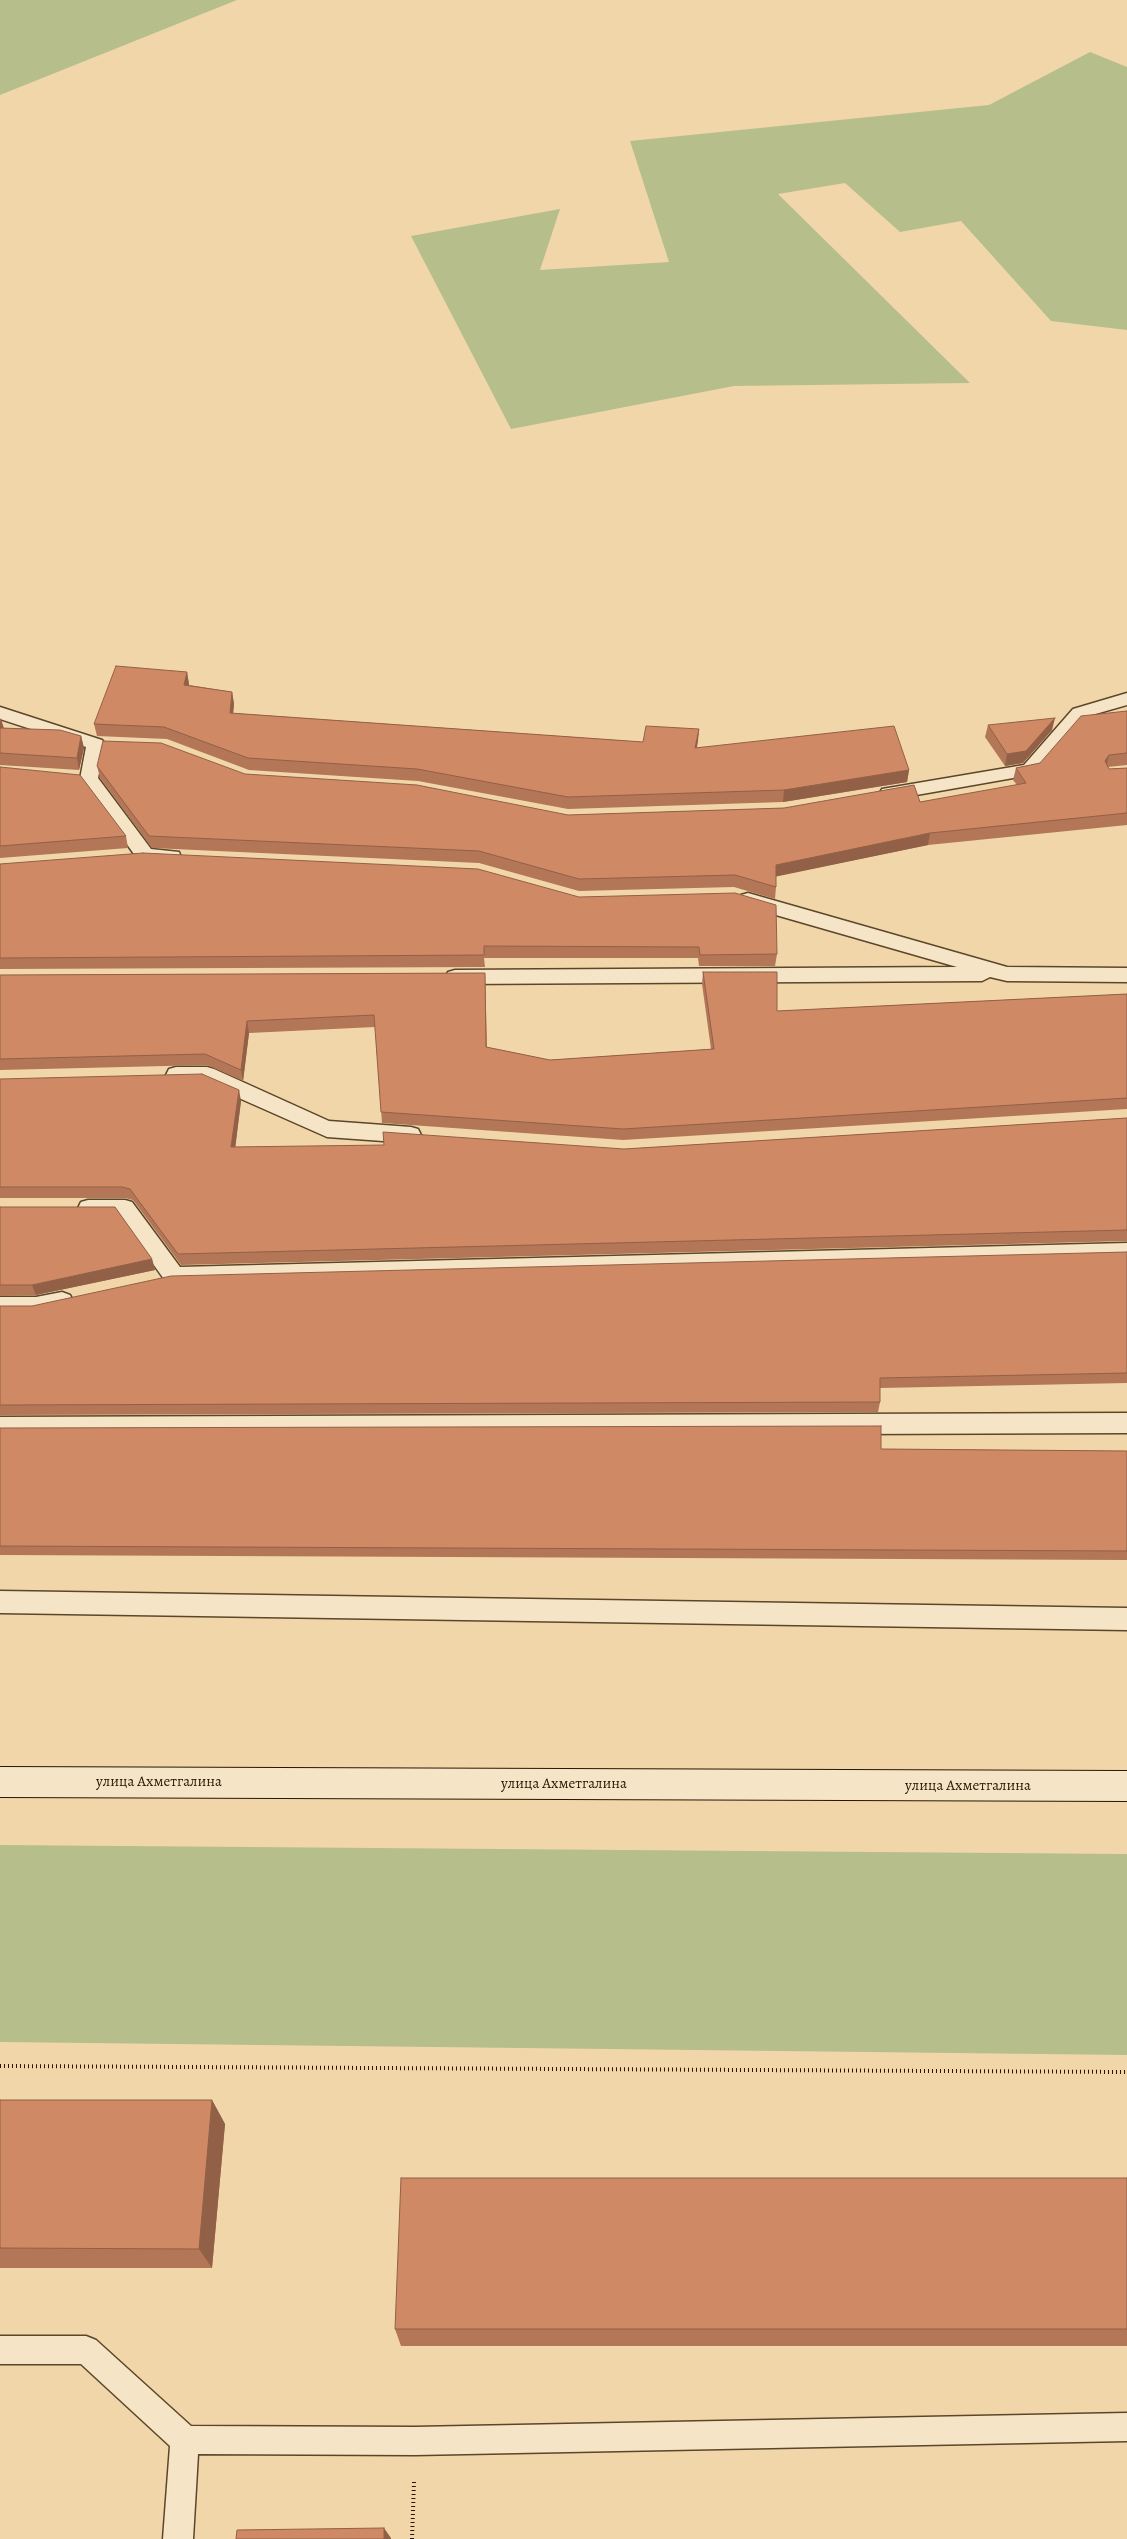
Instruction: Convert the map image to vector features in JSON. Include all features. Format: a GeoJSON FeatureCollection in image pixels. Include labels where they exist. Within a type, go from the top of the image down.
{"type":"FeatureCollection","features":[{"type":"Feature","properties":{"kind":"main road","name":"улица Ахметгалина"},"geometry":{"type":"LineString","coordinates":[[0,1782],[1127,1786]]}},
{"type":"Feature","properties":{"kind":"lane"},"geometry":{"type":"LineString","coordinates":[[869,797],[1030,770],[1079,713],[1127,699]]}},
{"type":"Feature","properties":{"kind":"lane"},"geometry":{"type":"LineString","coordinates":[[0,713],[96,744],[116,745]]}},
{"type":"Feature","properties":{"kind":"lane"},"geometry":{"type":"LineString","coordinates":[[96,744],[89,779],[146,856]]}},
{"type":"Feature","properties":{"kind":"lane"},"geometry":{"type":"LineString","coordinates":[[69,778],[89,779]]}},
{"type":"Feature","properties":{"kind":"lane"},"geometry":{"type":"LineString","coordinates":[[127,857],[185,858]]}},
{"type":"Feature","properties":{"kind":"lane"},"geometry":{"type":"LineString","coordinates":[[734,896],[1008,974]]}},
{"type":"Feature","properties":{"kind":"lane"},"geometry":{"type":"LineString","coordinates":[[441,977],[1127,975]]}},
{"type":"Feature","properties":{"kind":"lane"},"geometry":{"type":"LineString","coordinates":[[157,1076],[206,1075],[327,1130],[426,1136]]}},
{"type":"Feature","properties":{"kind":"lane"},"geometry":{"type":"LineString","coordinates":[[67,1208],[125,1208],[165,1278],[1127,1252]]}},
{"type":"Feature","properties":{"kind":"lane"},"geometry":{"type":"LineString","coordinates":[[0,1306],[36,1306],[82,1296]]}},
{"type":"Feature","properties":{"kind":"lane"},"geometry":{"type":"LineString","coordinates":[[0,1426],[1127,1423]]}},
{"type":"Feature","properties":{"kind":"lane"},"geometry":{"type":"LineString","coordinates":[[0,1602],[1127,1619]]}},
{"type":"Feature","properties":{"kind":"lane"},"geometry":{"type":"LineString","coordinates":[[0,2350],[86,2350],[185,2440],[415,2441],[1127,2427]]}},
{"type":"Feature","properties":{"kind":"lane"},"geometry":{"type":"LineString","coordinates":[[178,2539],[185,2440]]}},
{"type":"Feature","properties":{"kind":"path"},"geometry":{"type":"LineString","coordinates":[[0,2066],[1127,2072]]}},
{"type":"Feature","properties":{"kind":"path"},"geometry":{"type":"LineString","coordinates":[[412,2539],[415,2441]]}},
{"type":"Feature","properties":{"kind":"green space"},"geometry":{"type":"Polygon","coordinates":[[[0,0],[237,0],[0,95],[0,0]]]}},
{"type":"Feature","properties":{"kind":"green space"},"geometry":{"type":"Polygon","coordinates":[[[1090,52],[1127,67],[1127,330],[1051,321],[961,221],[900,232],[845,183],[778,194],[970,383],[734,386],[511,429],[411,236],[560,209],[540,270],[669,262],[630,141],[989,105],[1090,52]]]}},
{"type":"Feature","properties":{"kind":"green space"},"geometry":{"type":"Polygon","coordinates":[[[0,1845],[1127,1854],[1127,2055],[0,2042],[0,1845]]]}},
{"type":"Feature","properties":{"kind":"building"},"geometry":{"type":"Polygon","coordinates":[[[116,666],[187,672],[184,685],[232,692],[230,713],[643,742],[646,726],[699,729],[695,748],[894,726],[909,770],[784,790],[568,797],[417,769],[248,758],[164,727],[94,724],[116,666]]]}},
{"type":"Feature","properties":{"kind":"building"},"geometry":{"type":"Polygon","coordinates":[[[1127,711],[1127,753],[1109,755],[1105,761],[1109,769],[1127,768],[1127,813],[930,833],[776,865],[776,887],[735,875],[579,879],[479,851],[149,836],[97,766],[103,741],[161,743],[245,774],[417,785],[568,815],[784,808],[914,785],[920,802],[1026,783],[1016,768],[1040,763],[1081,716],[1127,711]]]}},
{"type":"Feature","properties":{"kind":"building"},"geometry":{"type":"Polygon","coordinates":[[[1055,718],[1026,751],[1007,754],[988,725],[1055,718]]]}},
{"type":"Feature","properties":{"kind":"building"},"geometry":{"type":"Polygon","coordinates":[[[0,728],[60,730],[81,736],[77,758],[0,753],[0,728]]]}},
{"type":"Feature","properties":{"kind":"building"},"geometry":{"type":"Polygon","coordinates":[[[0,767],[80,775],[126,836],[0,846],[0,767]]]}},
{"type":"Feature","properties":{"kind":"building"},"geometry":{"type":"Polygon","coordinates":[[[143,853],[478,869],[579,897],[735,893],[776,905],[777,954],[700,955],[699,947],[484,946],[484,955],[0,958],[0,864],[143,853]]]}},
{"type":"Feature","properties":{"kind":"building"},"geometry":{"type":"Polygon","coordinates":[[[703,972],[777,972],[777,1011],[1127,994],[1127,1098],[623,1129],[381,1112],[374,1015],[247,1021],[241,1070],[205,1054],[0,1059],[0,975],[485,973],[486,1047],[550,1060],[714,1049],[703,972]]]}},
{"type":"Feature","properties":{"kind":"building"},"geometry":{"type":"Polygon","coordinates":[[[202,1074],[239,1090],[231,1147],[384,1145],[383,1132],[624,1149],[1127,1118],[1127,1230],[178,1254],[130,1189],[122,1187],[0,1187],[0,1079],[202,1074]]]}},
{"type":"Feature","properties":{"kind":"building"},"geometry":{"type":"Polygon","coordinates":[[[0,1207],[115,1207],[152,1259],[32,1285],[0,1285],[0,1207]]]}},
{"type":"Feature","properties":{"kind":"building"},"geometry":{"type":"Polygon","coordinates":[[[1127,1252],[1127,1373],[880,1378],[880,1402],[0,1405],[0,1306],[32,1306],[171,1276],[1127,1252]]]}},
{"type":"Feature","properties":{"kind":"building"},"geometry":{"type":"Polygon","coordinates":[[[881,1426],[881,1449],[1127,1451],[1127,1551],[0,1546],[0,1428],[881,1426]]]}},
{"type":"Feature","properties":{"kind":"building"},"geometry":{"type":"Polygon","coordinates":[[[0,2100],[212,2100],[199,2249],[0,2248],[0,2100]]]}},
{"type":"Feature","properties":{"kind":"building"},"geometry":{"type":"Polygon","coordinates":[[[401,2178],[1127,2178],[1127,2329],[395,2329],[401,2178]]]}},
{"type":"Feature","properties":{"kind":"building"},"geometry":{"type":"Polygon","coordinates":[[[384,2528],[384,2539],[236,2539],[237,2530],[384,2528]]]}}]}
